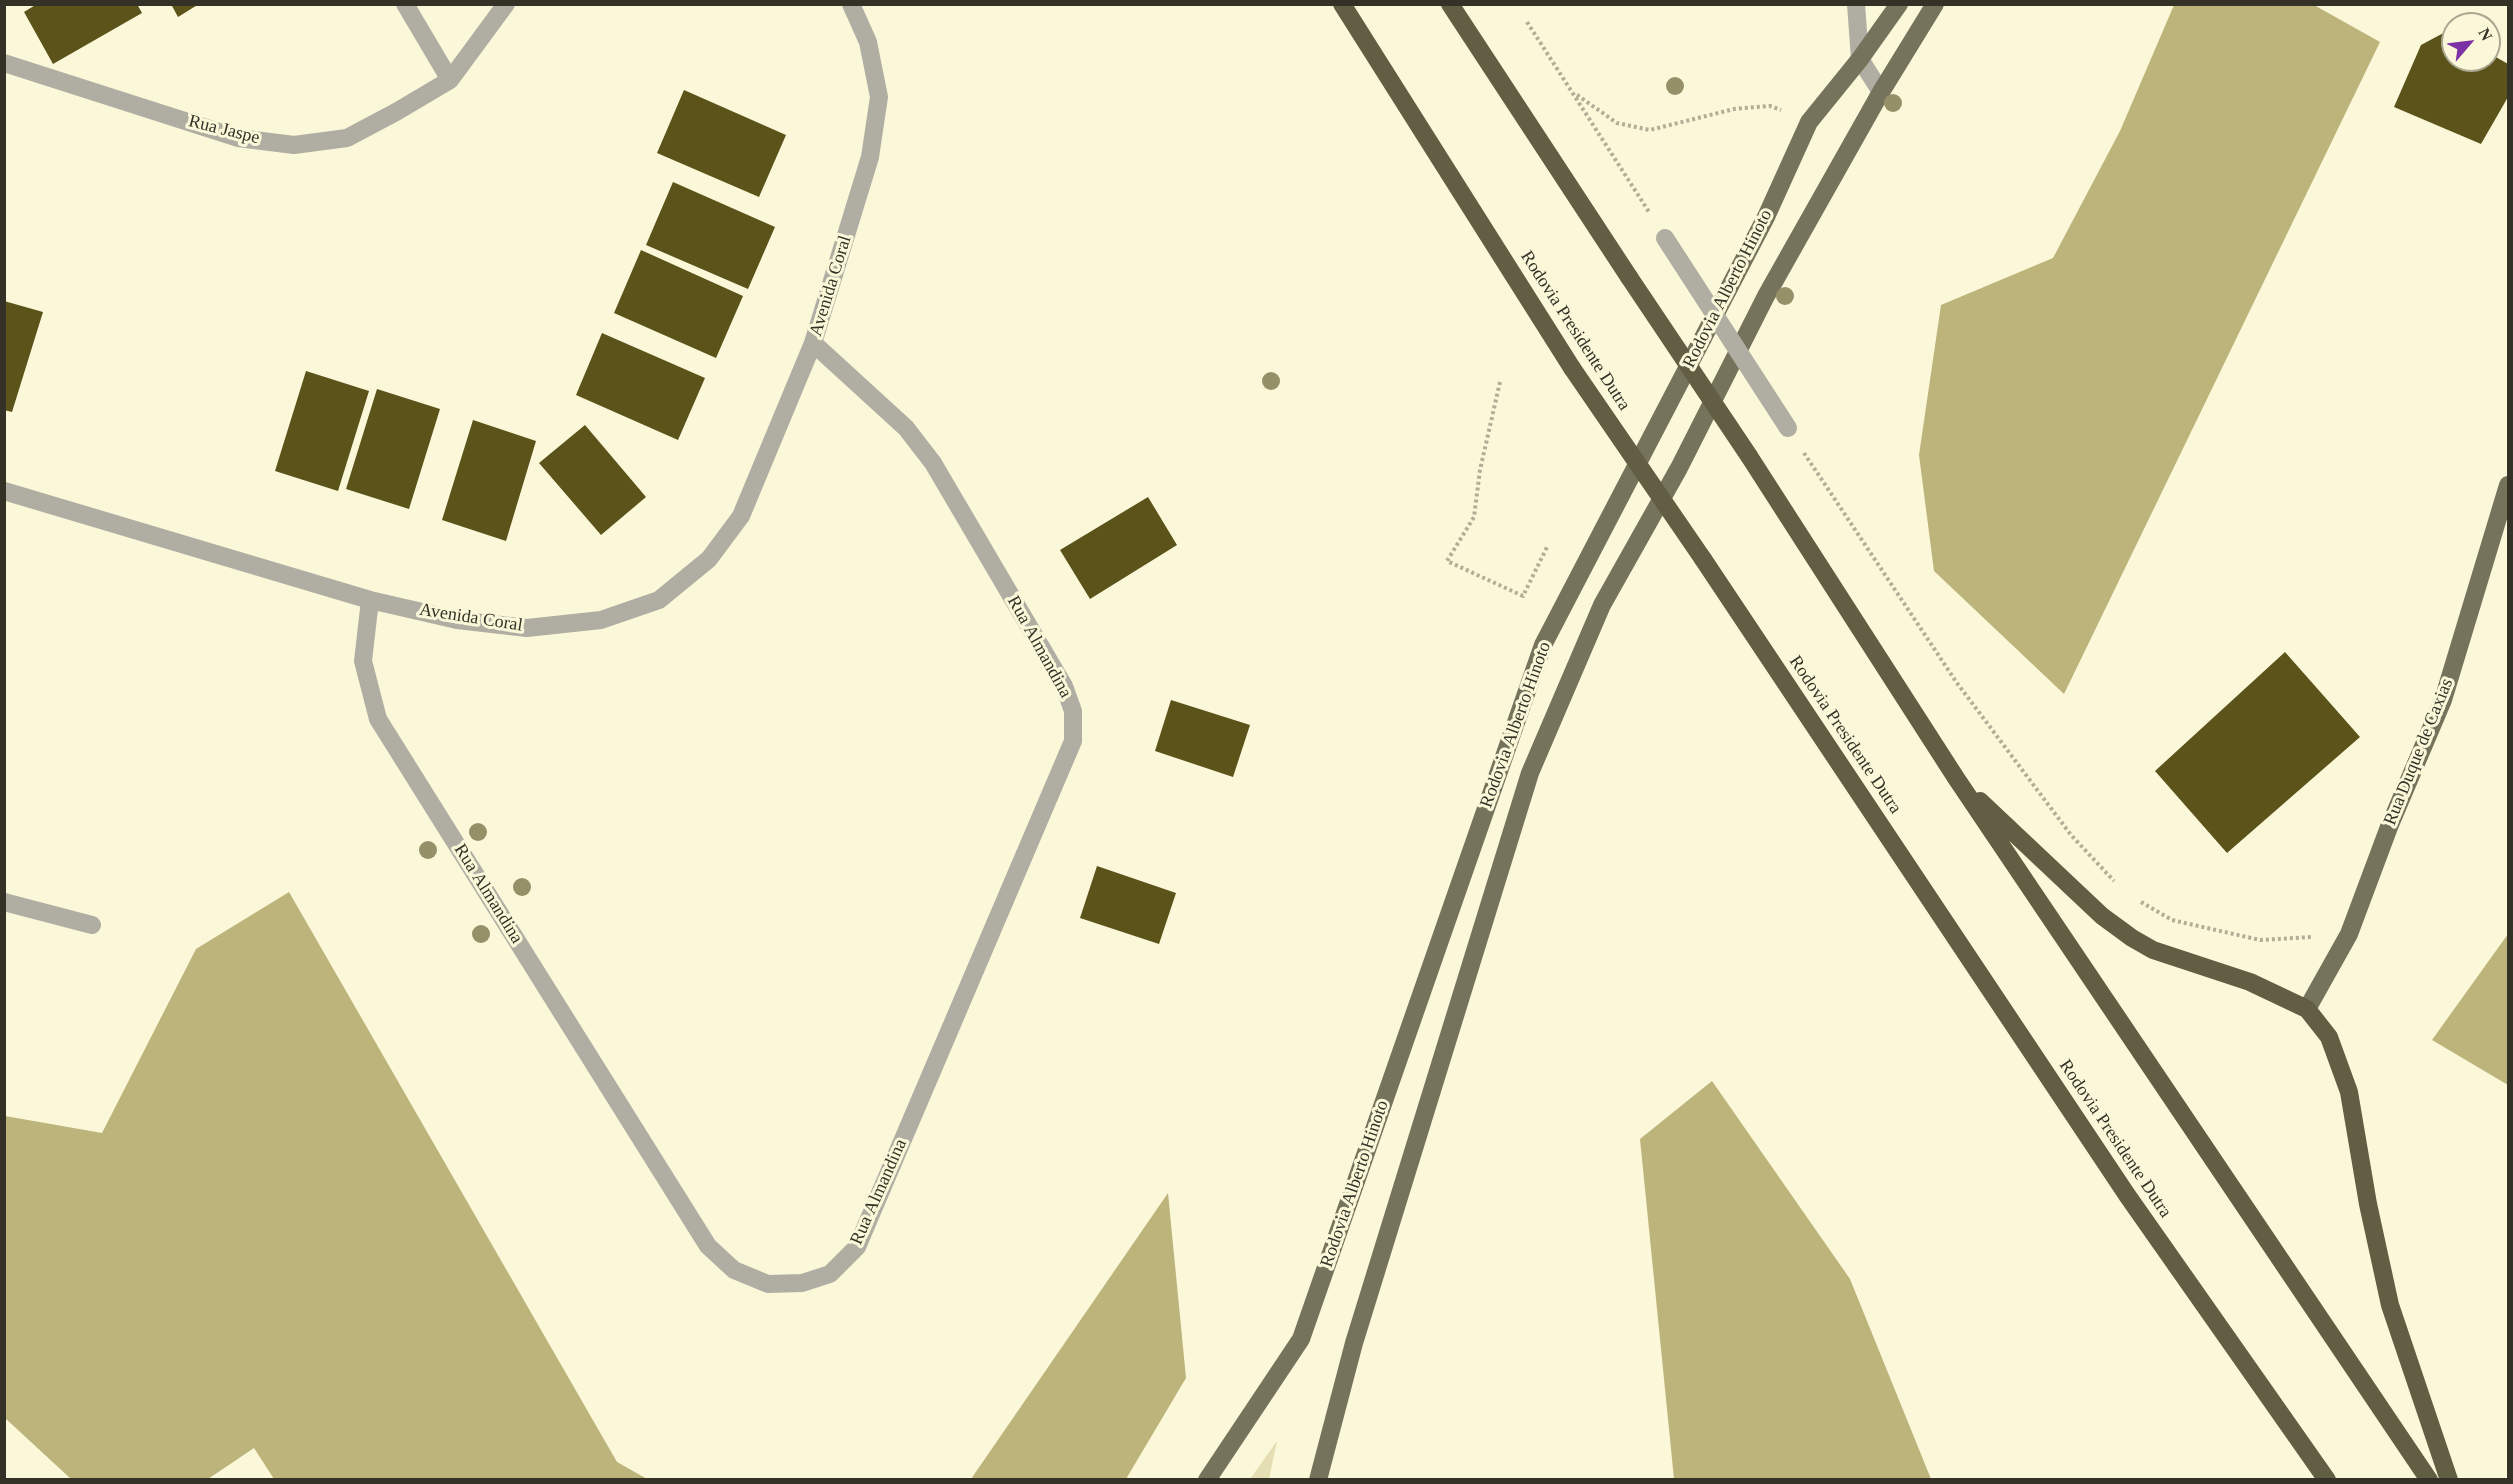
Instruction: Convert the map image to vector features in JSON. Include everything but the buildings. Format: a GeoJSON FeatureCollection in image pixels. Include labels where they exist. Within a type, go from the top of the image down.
{"type":"FeatureCollection","features":[{"type":"Feature","properties":{"kind":"highway","name":"Rodovia Presidente Dutra"},"geometry":{"type":"LineString","coordinates":[[1342,4],[1572,368],[2127,1195],[2327,1479]]}},
{"type":"Feature","properties":{"kind":"highway"},"geometry":{"type":"LineString","coordinates":[[1450,4],[1749,456],[1956,778],[2428,1479]]}},
{"type":"Feature","properties":{"kind":"highway"},"geometry":{"type":"LineString","coordinates":[[1956,778],[2102,916],[2132,938],[2153,950],[2250,982],[2307,1009],[2329,1037],[2349,1092],[2368,1204],[2390,1305],[2449,1479]]}},
{"type":"Feature","properties":{"kind":"main road","name":"Rodovia Alberto Hinoto"},"geometry":{"type":"LineString","coordinates":[[1207,1479],[1301,1339],[1542,645],[1766,217],[1809,122],[1860,59],[1899,4]]}},
{"type":"Feature","properties":{"kind":"main road","name":"Rodovia Alberto Hinoto"},"geometry":{"type":"LineString","coordinates":[[1318,1479],[1354,1343],[1530,773],[1602,605],[1679,468],[1766,296],[1881,92],[1935,4]]}},
{"type":"Feature","properties":{"kind":"main road","name":"Rua Duque de Caxias"},"geometry":{"type":"LineString","coordinates":[[2307,1009],[2349,934],[2389,827],[2443,700],[2508,485]]}},
{"type":"Feature","properties":{"kind":"street"},"geometry":{"type":"LineString","coordinates":[[405,4],[450,80]]}},
{"type":"Feature","properties":{"kind":"street","name":"Rua Jaspe"},"geometry":{"type":"LineString","coordinates":[[4,63],[238,138],[294,145],[347,138],[450,80],[506,4]]}},
{"type":"Feature","properties":{"kind":"street","name":"Avenida Coral"},"geometry":{"type":"LineString","coordinates":[[4,491],[370,600],[457,620],[527,628],[601,620],[659,600],[709,558],[741,516],[813,344],[870,157],[879,97],[868,42],[851,4]]}},
{"type":"Feature","properties":{"kind":"street"},"geometry":{"type":"LineString","coordinates":[[1856,4],[1860,59],[1881,92]]}},
{"type":"Feature","properties":{"kind":"street"},"geometry":{"type":"LineString","coordinates":[[1665,238],[1788,428]]}},
{"type":"Feature","properties":{"kind":"street","name":"Rua Almandina"},"geometry":{"type":"LineString","coordinates":[[370,600],[363,661],[378,719],[708,1246],[734,1270],[768,1284],[802,1283],[830,1274],[857,1247],[1073,741],[1073,711],[1064,686],[933,463],[906,428],[813,344]]}},
{"type":"Feature","properties":{"kind":"street"},"geometry":{"type":"LineString","coordinates":[[4,902],[92,925]]}},
{"type":"Feature","properties":{"kind":"path"},"geometry":{"type":"LineString","coordinates":[[1527,22],[1665,238]]}},
{"type":"Feature","properties":{"kind":"path"},"geometry":{"type":"LineString","coordinates":[[1575,94],[1617,123],[1650,130],[1734,109],[1770,106],[1786,112]]}},
{"type":"Feature","properties":{"kind":"path"},"geometry":{"type":"LineString","coordinates":[[1500,382],[1480,470],[1474,517],[1447,561],[1524,596],[1548,545]]}},
{"type":"Feature","properties":{"kind":"path"},"geometry":{"type":"LineString","coordinates":[[1788,428],[1957,683],[2071,835],[2120,886]]}},
{"type":"Feature","properties":{"kind":"path"},"geometry":{"type":"LineString","coordinates":[[2137,900],[2172,920],[2260,940],[2349,934]]}},
{"type":"Feature","properties":{"kind":"shaded area"},"geometry":{"type":"Polygon","coordinates":[[[2174,5],[2314,5],[2380,42],[2064,694],[1934,571],[1919,455],[1941,305],[2053,258],[2120,131],[2174,5]]]}},
{"type":"Feature","properties":{"kind":"shaded area"},"geometry":{"type":"Polygon","coordinates":[[[289,892],[617,1462],[647,1479],[274,1479],[254,1448],[208,1479],[71,1479],[5,1418],[5,1116],[102,1133],[196,949],[289,892]]]}},
{"type":"Feature","properties":{"kind":"shaded area"},"geometry":{"type":"Polygon","coordinates":[[[2508,934],[2508,1085],[2432,1040],[2508,934]]]}},
{"type":"Feature","properties":{"kind":"shaded area"},"geometry":{"type":"Polygon","coordinates":[[[1712,1081],[1850,1279],[1931,1479],[1674,1479],[1640,1139],[1712,1081]]]}},
{"type":"Feature","properties":{"kind":"shaded area"},"geometry":{"type":"Polygon","coordinates":[[[1168,1193],[1186,1378],[1126,1479],[971,1479],[1168,1193]]]}},
{"type":"Feature","properties":{"kind":"shaded area"},"geometry":{"type":"Polygon","coordinates":[[[1277,1441],[1269,1479],[1250,1479],[1277,1441]]]}}]}
